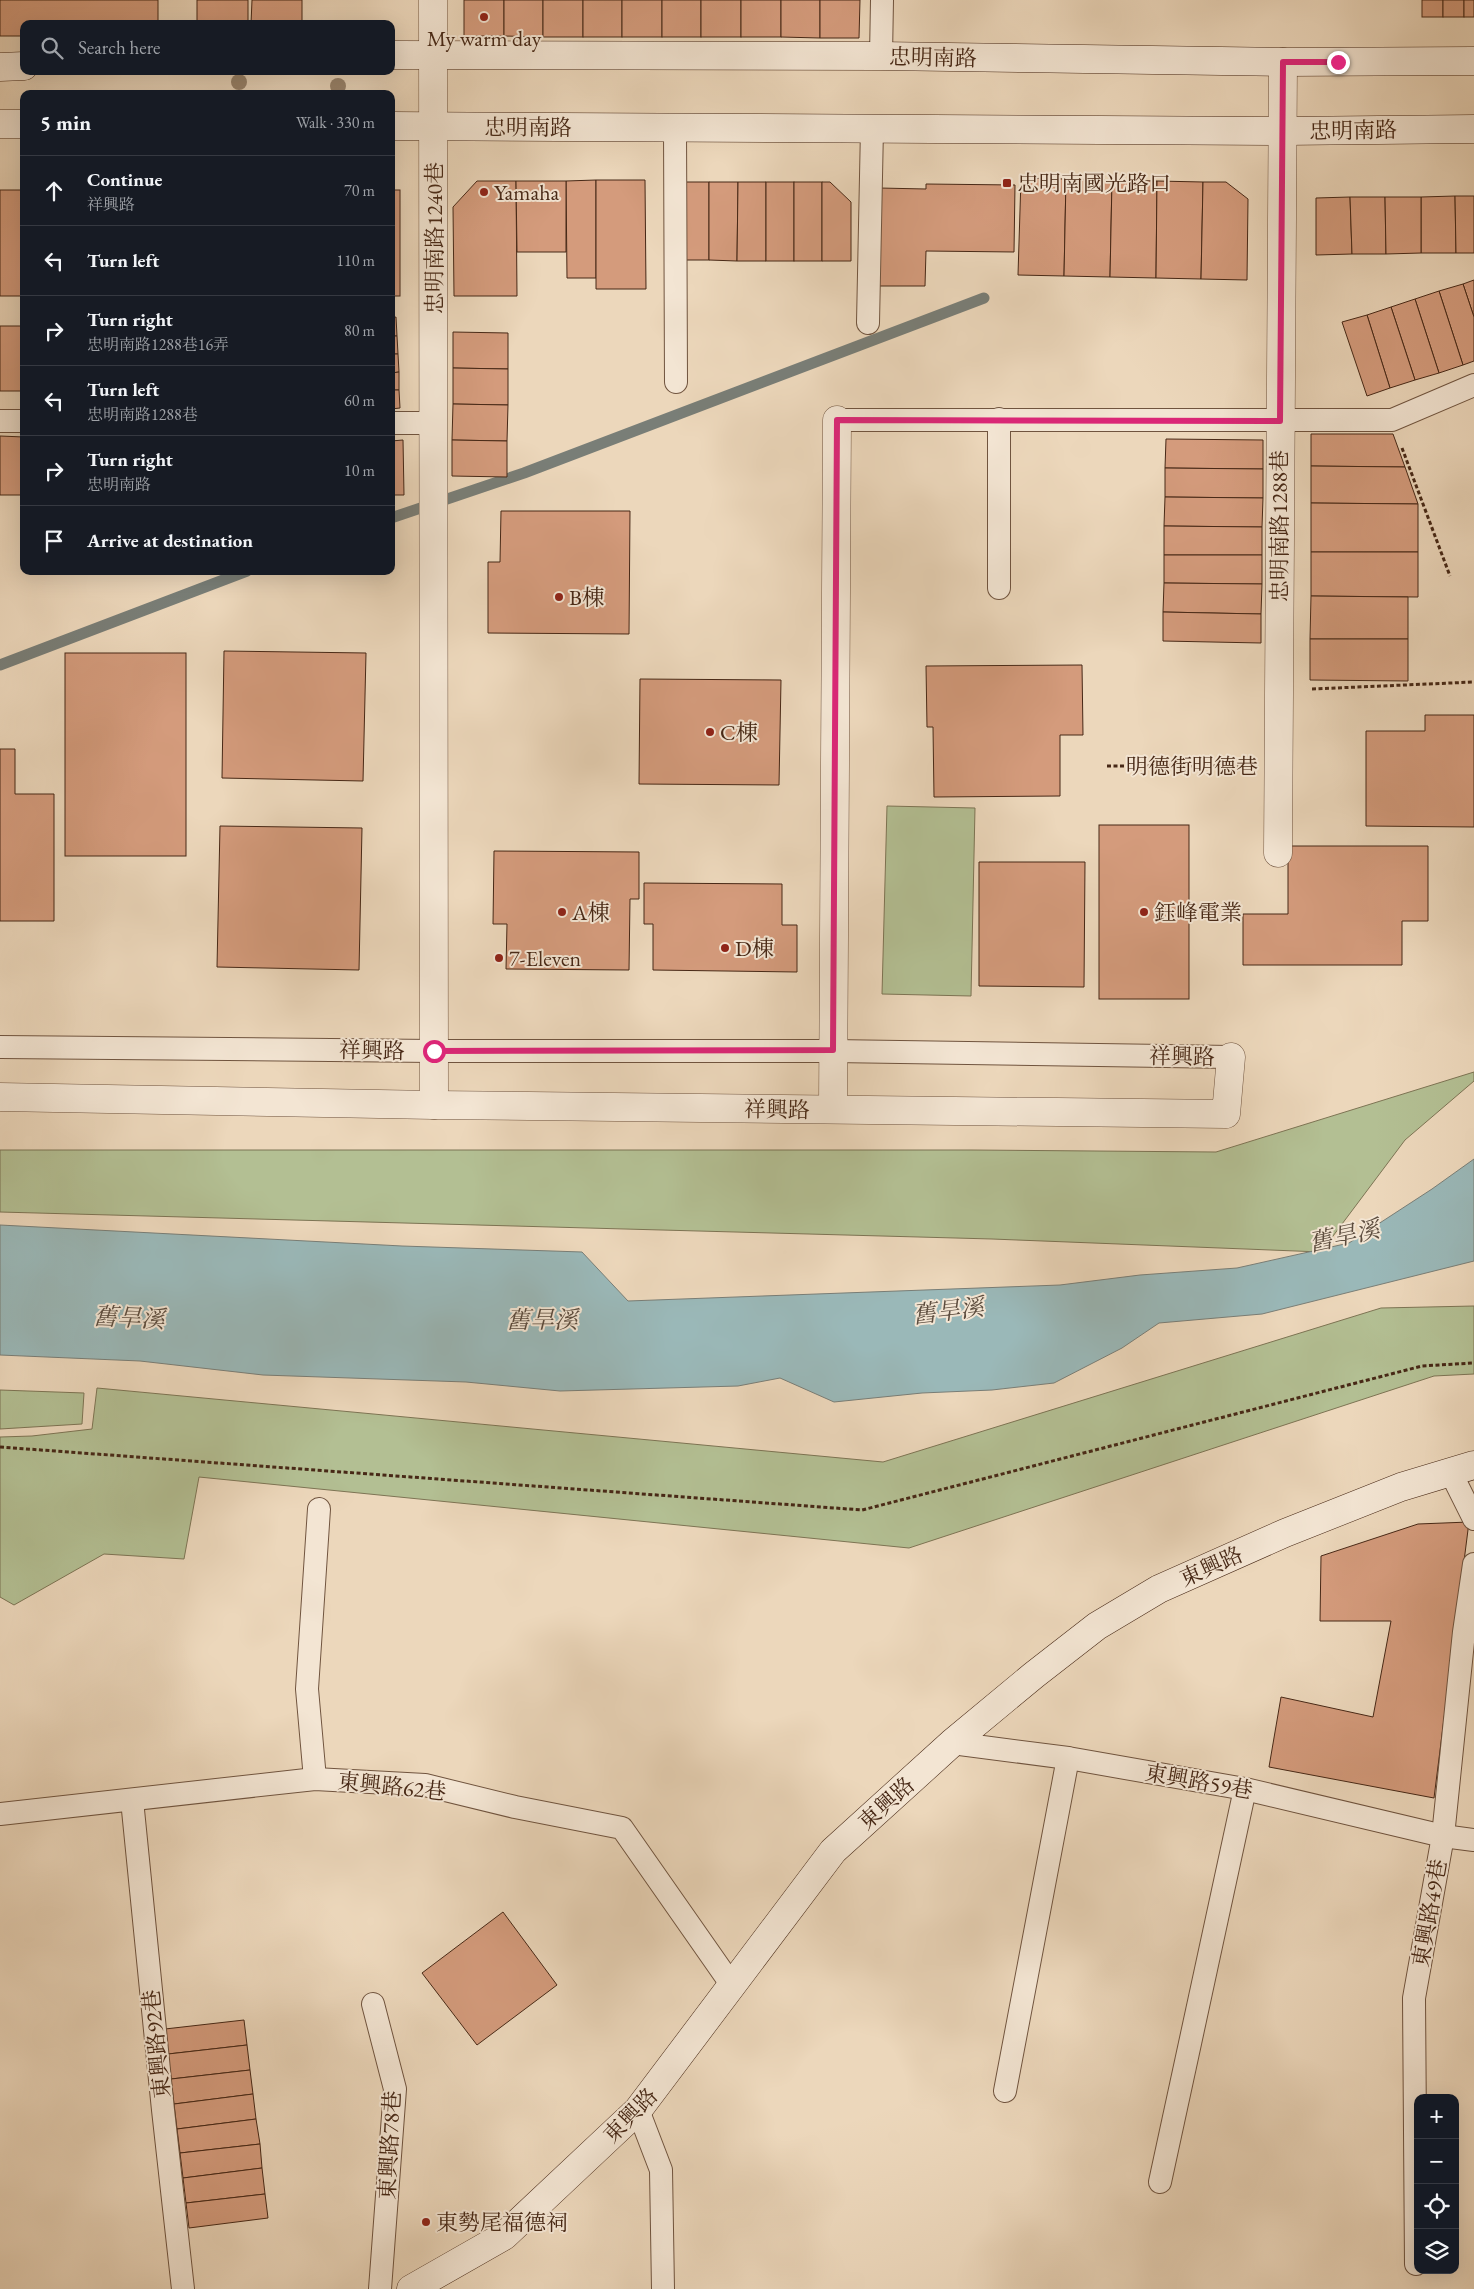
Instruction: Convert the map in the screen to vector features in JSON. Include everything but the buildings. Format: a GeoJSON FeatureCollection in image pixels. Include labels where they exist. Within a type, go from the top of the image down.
{"type":"FeatureCollection","features":[{"type":"Feature","properties":{"kind":"street","name":"忠明南路1240巷"},"geometry":{"type":"LineString","coordinates":[[433,0],[434,1105]]}},
{"type":"Feature","properties":{"kind":"street","name":"忠明南路"},"geometry":{"type":"LineString","coordinates":[[395,55],[433,53],[882,56],[1283,62],[1474,61]]}},
{"type":"Feature","properties":{"kind":"street","name":"忠明南路1288巷"},"geometry":{"type":"LineString","coordinates":[[1278,691],[1284,131],[1283,62]]}},
{"type":"Feature","properties":{"kind":"street"},"geometry":{"type":"LineString","coordinates":[[0,67],[20,66]]}},
{"type":"Feature","properties":{"kind":"street"},"geometry":{"type":"LineString","coordinates":[[0,124],[20,124]]}},
{"type":"Feature","properties":{"kind":"street","name":"忠明南路"},"geometry":{"type":"LineString","coordinates":[[395,126],[1284,131],[1474,129]]}},
{"type":"Feature","properties":{"kind":"street"},"geometry":{"type":"LineString","coordinates":[[833,1109],[837,420]]}},
{"type":"Feature","properties":{"kind":"street","name":"明德街明德巷"},"geometry":{"type":"LineString","coordinates":[[1278,691],[1278,853]]}},
{"type":"Feature","properties":{"kind":"street","name":"祥興路"},"geometry":{"type":"LineString","coordinates":[[0,1097],[434,1105],[1226,1114],[1231,1057]]}},
{"type":"Feature","properties":{"kind":"street","name":"東興路"},"geometry":{"type":"LineString","coordinates":[[416,2287],[504,2236],[638,2110],[833,1851],[952,1743],[1034,1674],[1096,1626],[1159,1589],[1285,1533],[1401,1487],[1462,1468]]}},
{"type":"Feature","properties":{"kind":"lane"},"geometry":{"type":"LineString","coordinates":[[882,0],[882,56]]}},
{"type":"Feature","properties":{"kind":"lane"},"geometry":{"type":"LineString","coordinates":[[675,128],[676,382]]}},
{"type":"Feature","properties":{"kind":"lane"},"geometry":{"type":"LineString","coordinates":[[868,323],[872,128]]}},
{"type":"Feature","properties":{"kind":"lane"},"geometry":{"type":"LineString","coordinates":[[837,420],[1392,420],[1474,385]]}},
{"type":"Feature","properties":{"kind":"lane"},"geometry":{"type":"LineString","coordinates":[[999,419],[999,588]]}},
{"type":"Feature","properties":{"kind":"lane"},"geometry":{"type":"LineString","coordinates":[[0,421],[20,421]]}},
{"type":"Feature","properties":{"kind":"lane"},"geometry":{"type":"LineString","coordinates":[[395,423],[434,423]]}},
{"type":"Feature","properties":{"kind":"lane","name":"祥興路"},"geometry":{"type":"LineString","coordinates":[[0,1047],[434,1051],[833,1050],[1231,1057]]}},
{"type":"Feature","properties":{"kind":"lane"},"geometry":{"type":"LineString","coordinates":[[1462,1468],[1474,1519]]}},
{"type":"Feature","properties":{"kind":"lane"},"geometry":{"type":"LineString","coordinates":[[315,1779],[307,1689],[319,1509]]}},
{"type":"Feature","properties":{"kind":"lane","name":"東興路49巷"},"geometry":{"type":"LineString","coordinates":[[1416,2229],[1414,1998],[1443,1836],[1469,1633],[1474,1564]]}},
{"type":"Feature","properties":{"kind":"lane","name":"東興路59巷"},"geometry":{"type":"LineString","coordinates":[[952,1743],[1068,1758],[1246,1789],[1443,1836],[1474,1840]]}},
{"type":"Feature","properties":{"kind":"lane"},"geometry":{"type":"LineString","coordinates":[[1005,2091],[1068,1758]]}},
{"type":"Feature","properties":{"kind":"lane","name":"東興路62巷"},"geometry":{"type":"LineString","coordinates":[[0,1814],[315,1779],[425,1785],[514,1807],[622,1828],[731,1984]]}},
{"type":"Feature","properties":{"kind":"lane"},"geometry":{"type":"LineString","coordinates":[[1160,2182],[1246,1789]]}},
{"type":"Feature","properties":{"kind":"lane","name":"東興路92巷"},"geometry":{"type":"LineString","coordinates":[[132,1800],[183,2289]]}},
{"type":"Feature","properties":{"kind":"lane","name":"東興路78巷"},"geometry":{"type":"LineString","coordinates":[[373,2004],[395,2089],[380,2289]]}},
{"type":"Feature","properties":{"kind":"lane"},"geometry":{"type":"LineString","coordinates":[[638,2110],[661,2170],[663,2289]]}},
{"type":"Feature","properties":{"kind":"path"},"geometry":{"type":"LineString","coordinates":[[1392,420],[1450,576]]}},
{"type":"Feature","properties":{"kind":"path"},"geometry":{"type":"LineString","coordinates":[[1278,691],[1474,682]]}},
{"type":"Feature","properties":{"kind":"path","name":"明德街明德巷"},"geometry":{"type":"LineString","coordinates":[[1107,766],[1278,766]]}},
{"type":"Feature","properties":{"kind":"path"},"geometry":{"type":"LineString","coordinates":[[0,1447],[862,1510],[1422,1366],[1474,1363]]}},
{"type":"Feature","properties":{"kind":"green space"},"geometry":{"type":"Polygon","coordinates":[[[887,806],[975,808],[971,996],[882,994],[887,806]]]}},
{"type":"Feature","properties":{"kind":"green space"},"geometry":{"type":"Polygon","coordinates":[[[1474,1072],[1474,1081],[1405,1140],[1321,1252],[992,1239],[0,1212],[0,1150],[972,1150],[1216,1152],[1474,1072]]]}},
{"type":"Feature","properties":{"kind":"green space"},"geometry":{"type":"Polygon","coordinates":[[[1474,1306],[1474,1374],[1434,1376],[909,1548],[199,1477],[184,1559],[104,1554],[14,1605],[0,1597],[0,1437],[32,1436],[92,1429],[97,1388],[883,1462],[1381,1308],[1474,1306]]]}},
{"type":"Feature","properties":{"kind":"green space"},"geometry":{"type":"Polygon","coordinates":[[[0,1390],[84,1393],[82,1424],[0,1429],[0,1390]]]}},
{"type":"Feature","properties":{"kind":"water","name":"舊旱溪"},"geometry":{"type":"Polygon","coordinates":[[[1474,1159],[1474,1261],[1262,1314],[1159,1323],[1122,1348],[1054,1383],[992,1390],[922,1393],[834,1402],[780,1378],[738,1386],[560,1391],[466,1382],[263,1375],[140,1361],[0,1355],[0,1225],[402,1246],[582,1252],[628,1301],[1060,1285],[1140,1275],[1237,1268],[1349,1243],[1474,1159]]]}},
{"type":"Feature","properties":{"kind":"waterway"},"geometry":{"type":"LineString","coordinates":[[395,517],[524,473],[984,298]]}},
{"type":"Feature","properties":{"kind":"waterway"},"geometry":{"type":"LineString","coordinates":[[0,665],[236,575]]}},
{"type":"Feature","properties":{"kind":"place","name":"My warm day"},"geometry":{"type":"Point","coordinates":[484,17]}},
{"type":"Feature","properties":{"kind":"place","name":"忠明南國光路口"},"geometry":{"type":"Point","coordinates":[1007,183]}},
{"type":"Feature","properties":{"kind":"place","name":"Yamaha"},"geometry":{"type":"Point","coordinates":[484,192]}},
{"type":"Feature","properties":{"kind":"place","name":"B棟"},"geometry":{"type":"Point","coordinates":[559,597]}},
{"type":"Feature","properties":{"kind":"place","name":"C棟"},"geometry":{"type":"Point","coordinates":[710,732]}},
{"type":"Feature","properties":{"kind":"place","name":"A棟"},"geometry":{"type":"Point","coordinates":[562,912]}},
{"type":"Feature","properties":{"kind":"place","name":"鈺峰電業"},"geometry":{"type":"Point","coordinates":[1144,912]}},
{"type":"Feature","properties":{"kind":"place","name":"D棟"},"geometry":{"type":"Point","coordinates":[725,948]}},
{"type":"Feature","properties":{"kind":"place","name":"7-Eleven"},"geometry":{"type":"Point","coordinates":[499,958]}},
{"type":"Feature","properties":{"kind":"place","name":"東勢尾福德祠"},"geometry":{"type":"Point","coordinates":[426,2222]}},
{"type":"Feature","properties":{"kind":"route"},"geometry":{"type":"LineString","coordinates":[[434,1051],[833,1050],[837,420],[900,418],[1280,421],[1284,131],[1283,62],[1338,62]]}}]}
